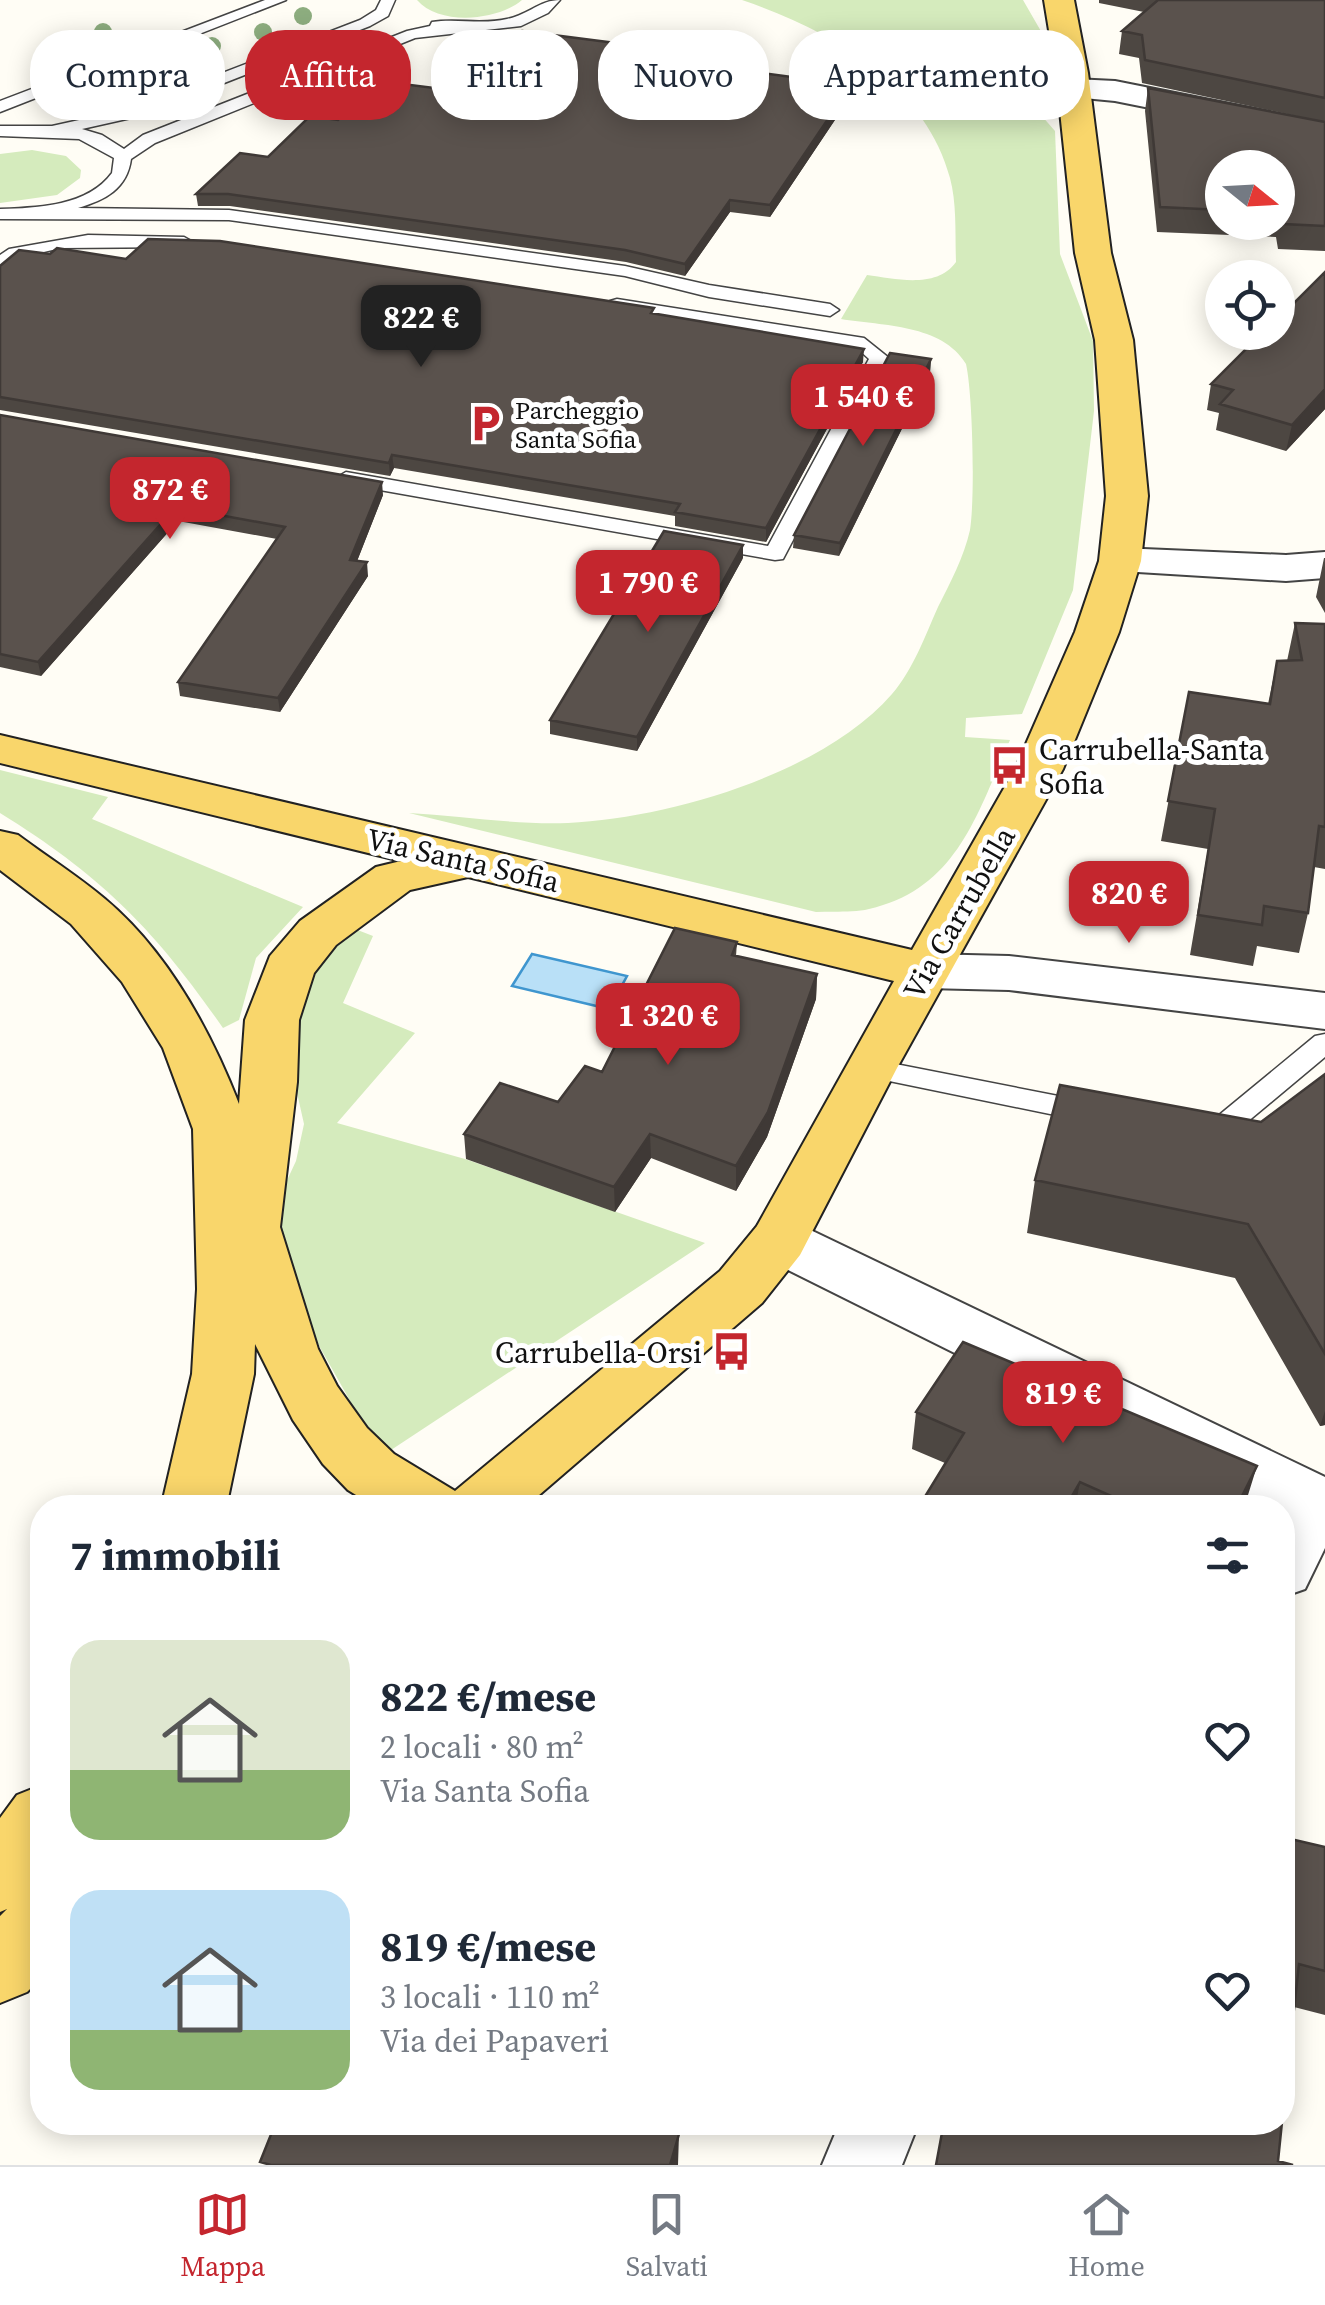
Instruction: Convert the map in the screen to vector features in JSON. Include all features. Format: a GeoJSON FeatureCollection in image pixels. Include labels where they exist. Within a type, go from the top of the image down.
{"type":"FeatureCollection","features":[{"type":"Feature","properties":{"kind":"main road","name":"Via Carrubella"},"geometry":{"type":"LineString","coordinates":[[1059,0],[1064,30]]}},
{"type":"Feature","properties":{"kind":"main road","name":"Via Carrubella"},"geometry":{"type":"LineString","coordinates":[[494,1495],[741,1287],[779,1240],[870,1068],[1039,769],[1097,632],[1120,560],[1127,496],[1114,340],[1093,253],[1077,120]]}},
{"type":"Feature","properties":{"kind":"main road","name":"Via Santa Sofia"},"geometry":{"type":"LineString","coordinates":[[0,749],[926,971]]}},
{"type":"Feature","properties":{"kind":"main road"},"geometry":{"type":"LineString","coordinates":[[0,846],[89,912],[141,970],[190,1047],[221,1130],[287,1349],[315,1403],[345,1446],[370,1472],[409,1495]]}},
{"type":"Feature","properties":{"kind":"main road"},"geometry":{"type":"LineString","coordinates":[[251,1227],[270,1082],[272,1020],[289,968],[318,933],[394,878],[470,862]]}},
{"type":"Feature","properties":{"kind":"main road"},"geometry":{"type":"LineString","coordinates":[[196,1495],[223,1374],[227,1288],[221,1130]]}},
{"type":"Feature","properties":{"kind":"main road"},"geometry":{"type":"LineString","coordinates":[[0,1878],[30,1835]]}},
{"type":"Feature","properties":{"kind":"main road"},"geometry":{"type":"LineString","coordinates":[[0,1967],[30,1938]]}},
{"type":"Feature","properties":{"kind":"street"},"geometry":{"type":"LineString","coordinates":[[1085,90],[1115,91],[1325,133]]}},
{"type":"Feature","properties":{"kind":"street"},"geometry":{"type":"LineString","coordinates":[[1120,560],[1286,568],[1325,566]]}},
{"type":"Feature","properties":{"kind":"street"},"geometry":{"type":"LineString","coordinates":[[926,971],[1009,974],[1325,1010]]}},
{"type":"Feature","properties":{"kind":"street"},"geometry":{"type":"LineString","coordinates":[[779,1240],[1315,1502],[1295,1543]]}},
{"type":"Feature","properties":{"kind":"street"},"geometry":{"type":"LineString","coordinates":[[862,2165],[875,2135]]}},
{"type":"Feature","properties":{"kind":"lane"},"geometry":{"type":"LineString","coordinates":[[0,106],[280,0]]}},
{"type":"Feature","properties":{"kind":"lane"},"geometry":{"type":"LineString","coordinates":[[122,156],[149,139],[412,34],[519,20],[539,13],[553,0]]}},
{"type":"Feature","properties":{"kind":"lane"},"geometry":{"type":"LineString","coordinates":[[0,133],[52,131],[134,113],[365,23],[382,13],[388,1],[405,16],[456,27]]}},
{"type":"Feature","properties":{"kind":"lane"},"geometry":{"type":"LineString","coordinates":[[11,214],[84,201],[118,180],[124,168],[122,156],[98,138],[52,131]]}},
{"type":"Feature","properties":{"kind":"lane"},"geometry":{"type":"LineString","coordinates":[[11,214],[229,215],[624,270],[709,291],[830,310]]}},
{"type":"Feature","properties":{"kind":"lane"},"geometry":{"type":"LineString","coordinates":[[0,262],[20,250],[58,245],[139,240],[208,244]]}},
{"type":"Feature","properties":{"kind":"lane"},"geometry":{"type":"LineString","coordinates":[[330,476],[775,554],[878,358],[864,344],[592,301]]}},
{"type":"Feature","properties":{"kind":"lane"},"geometry":{"type":"LineString","coordinates":[[1174,1129],[1212,1136],[1325,1044]]}},
{"type":"Feature","properties":{"kind":"lane"},"geometry":{"type":"LineString","coordinates":[[870,1068],[1117,1118]]}},
{"type":"Feature","properties":{"kind":"green space"},"geometry":{"type":"Polygon","coordinates":[[[417,0],[522,0],[499,13],[469,18],[439,14],[417,0]]]}},
{"type":"Feature","properties":{"kind":"green space"},"geometry":{"type":"Polygon","coordinates":[[[742,0],[1023,0],[1040,30],[813,30],[742,0]]]}},
{"type":"Feature","properties":{"kind":"green space"},"geometry":{"type":"Polygon","coordinates":[[[923,120],[1045,120],[1055,131],[1060,254],[1093,341],[1094,411],[1073,590],[1022,714],[966,718],[965,737],[1010,740],[974,821],[944,866],[924,885],[899,899],[863,910],[816,912],[409,813],[568,823],[652,812],[698,801],[786,768],[827,747],[892,694],[912,664],[970,530],[972,422],[966,364],[942,341],[927,334],[841,319],[867,275],[927,279],[956,262],[952,188],[937,144],[923,120]]]}},
{"type":"Feature","properties":{"kind":"green space"},"geometry":{"type":"Polygon","coordinates":[[[32,150],[66,156],[81,170],[80,178],[57,195],[0,203],[0,154],[32,150]]]}},
{"type":"Feature","properties":{"kind":"green space"},"geometry":{"type":"Polygon","coordinates":[[[0,770],[108,797],[92,819],[303,907],[256,958],[239,1020],[223,1028],[174,962],[124,907],[68,859],[0,813],[0,770]]]}},
{"type":"Feature","properties":{"kind":"green space"},"geometry":{"type":"Polygon","coordinates":[[[355,929],[373,936],[343,1003],[415,1033],[337,1123],[465,1159],[705,1243],[388,1452],[362,1422],[309,1328],[285,1252],[276,1204],[296,1161],[304,1124],[293,1075],[294,1034],[315,972],[328,952],[355,929]]]}},
{"type":"Feature","properties":{"kind":"water"},"geometry":{"type":"Polygon","coordinates":[[[532,954],[627,976],[609,1009],[512,986],[532,954]]]}},
{"type":"Feature","properties":{"kind":"building"},"geometry":{"type":"Polygon","coordinates":[[[1158,0],[1325,0],[1325,98],[1145,60],[1142,35],[1122,31],[1158,0]]]}},
{"type":"Feature","properties":{"kind":"building"},"geometry":{"type":"Polygon","coordinates":[[[578,38],[598,41],[598,120],[769,120],[769,74],[789,77],[789,120],[827,120],[770,205],[730,200],[685,264],[625,250],[228,194],[196,194],[240,153],[268,157],[306,120],[411,120],[411,85],[431,88],[431,120],[578,120],[578,38]]]}},
{"type":"Feature","properties":{"kind":"building"},"geometry":{"type":"Polygon","coordinates":[[[1148,88],[1325,122],[1325,226],[1295,225],[1295,150],[1205,150],[1205,209],[1160,207],[1148,88]]]}},
{"type":"Feature","properties":{"kind":"building"},"geometry":{"type":"Polygon","coordinates":[[[148,239],[220,241],[654,308],[651,313],[864,349],[766,528],[675,512],[680,504],[392,455],[389,463],[0,397],[0,266],[19,250],[50,254],[57,248],[126,259],[148,239]]]}},
{"type":"Feature","properties":{"kind":"building"},"geometry":{"type":"Polygon","coordinates":[[[1325,272],[1325,389],[1292,425],[1220,404],[1233,390],[1211,384],[1245,350],[1295,350],[1295,302],[1325,272]]]}},
{"type":"Feature","properties":{"kind":"building"},"geometry":{"type":"Polygon","coordinates":[[[890,353],[931,359],[840,543],[794,535],[890,353]]]}},
{"type":"Feature","properties":{"kind":"building"},"geometry":{"type":"Polygon","coordinates":[[[0,415],[382,482],[350,560],[367,562],[278,698],[178,682],[285,527],[176,507],[38,662],[0,654],[0,415]]]}},
{"type":"Feature","properties":{"kind":"building"},"geometry":{"type":"Polygon","coordinates":[[[664,531],[743,545],[637,737],[550,720],[664,531]]]}},
{"type":"Feature","properties":{"kind":"building"},"geometry":{"type":"Polygon","coordinates":[[[1295,623],[1325,624],[1325,827],[1319,826],[1308,913],[1264,906],[1262,925],[1198,915],[1215,809],[1168,801],[1189,692],[1270,704],[1277,661],[1302,660],[1295,623]]]}},
{"type":"Feature","properties":{"kind":"building"},"geometry":{"type":"Polygon","coordinates":[[[675,928],[737,942],[732,955],[817,974],[768,1112],[736,1166],[650,1134],[614,1187],[464,1134],[500,1083],[558,1102],[585,1066],[602,1072],[675,928]]]}},
{"type":"Feature","properties":{"kind":"building"},"geometry":{"type":"Polygon","coordinates":[[[1325,1074],[1325,1354],[1248,1224],[1035,1180],[1060,1085],[1261,1122],[1325,1074]]]}},
{"type":"Feature","properties":{"kind":"building"},"geometry":{"type":"Polygon","coordinates":[[[963,1342],[1257,1466],[1242,1495],[1109,1495],[1080,1482],[1072,1495],[926,1495],[964,1433],[916,1412],[963,1342]]]}},
{"type":"Feature","properties":{"kind":"building"},"geometry":{"type":"Polygon","coordinates":[[[1295,1840],[1325,1847],[1325,1971],[1299,1964],[1295,2000],[1295,1840]]]}},
{"type":"Feature","properties":{"kind":"building"},"geometry":{"type":"Polygon","coordinates":[[[271,2135],[679,2135],[670,2165],[260,2162],[271,2135]]]}},
{"type":"Feature","properties":{"kind":"building"},"geometry":{"type":"Polygon","coordinates":[[[942,2135],[1281,2135],[1278,2161],[1293,2165],[936,2165],[942,2135]]]}},
{"type":"Feature","properties":{"kind":"place","name":"Parcheggio Santa Sofia"},"geometry":{"type":"Point","coordinates":[485,424]}},
{"type":"Feature","properties":{"kind":"place","name":"Carrubella-Santa Sofia"},"geometry":{"type":"Point","coordinates":[1009,766]}},
{"type":"Feature","properties":{"kind":"place","name":"Carrubella-Orsi"},"geometry":{"type":"Point","coordinates":[732,1352]}}]}
